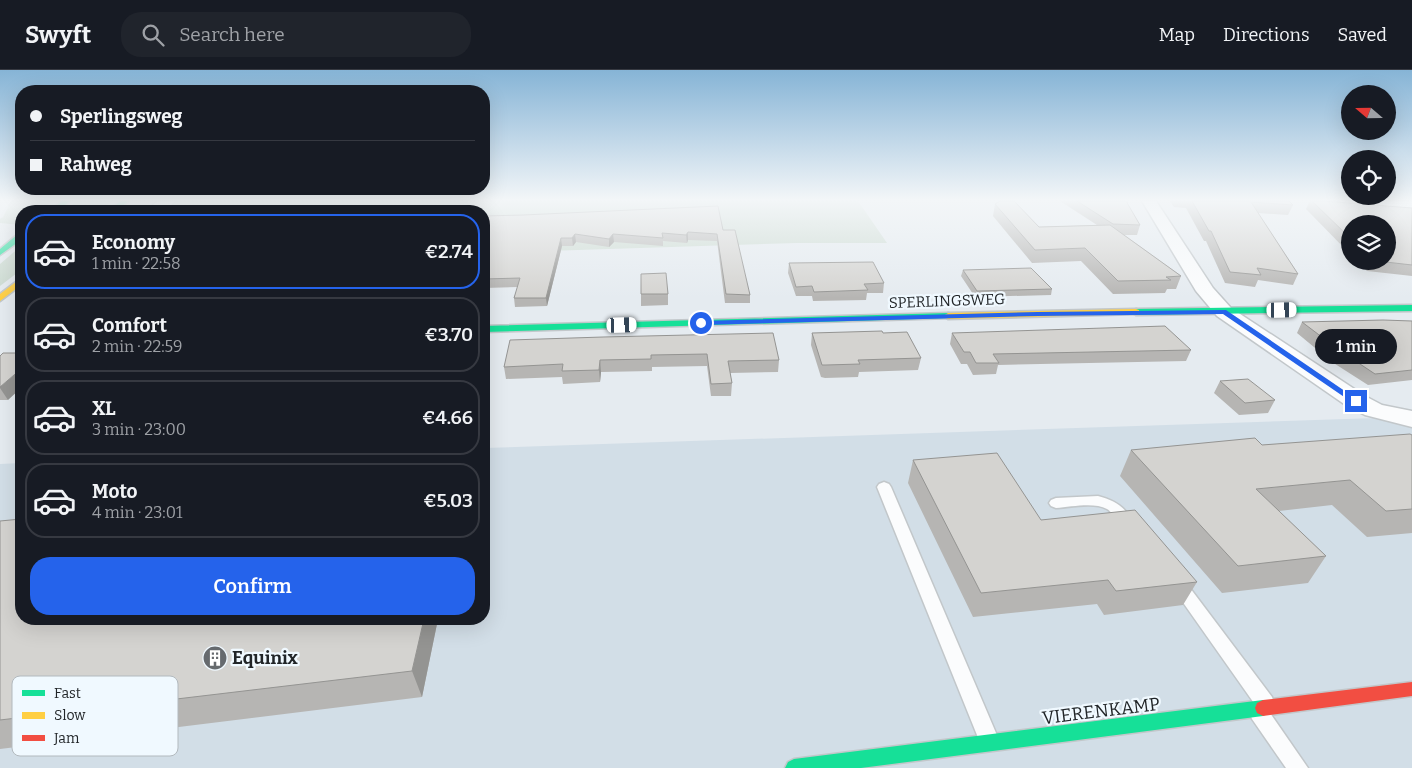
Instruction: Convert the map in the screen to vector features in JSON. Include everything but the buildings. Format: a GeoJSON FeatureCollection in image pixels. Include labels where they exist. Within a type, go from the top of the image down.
{"type":"FeatureCollection","features":[{"type":"Feature","properties":{"kind":"main road"},"geometry":{"type":"LineString","coordinates":[[0,253],[15,241]]}},
{"type":"Feature","properties":{"kind":"main road"},"geometry":{"type":"LineString","coordinates":[[0,298],[15,286]]}},
{"type":"Feature","properties":{"kind":"main road","name":"SPERLINGSWEG"},"geometry":{"type":"LineString","coordinates":[[490,329],[1038,314],[1412,308]]}},
{"type":"Feature","properties":{"kind":"main road","name":"VIERENKAMP"},"geometry":{"type":"LineString","coordinates":[[794,768],[1412,689]]}},
{"type":"Feature","properties":{"kind":"street"},"geometry":{"type":"LineString","coordinates":[[1170,234],[1206,291],[1224,312],[1356,401],[1374,410],[1412,419]]}},
{"type":"Feature","properties":{"kind":"lane"},"geometry":{"type":"LineString","coordinates":[[884,487],[990,742]]}},
{"type":"Feature","properties":{"kind":"lane"},"geometry":{"type":"LineString","coordinates":[[1056,503],[1098,500],[1113,506],[1137,534]]}},
{"type":"Feature","properties":{"kind":"lane"},"geometry":{"type":"LineString","coordinates":[[1167,571],[1191,600],[1262,708],[1298,768]]}},
{"type":"Feature","properties":{"kind":"shaded area"},"geometry":{"type":"Polygon","coordinates":[[[490,234],[880,234],[887,243],[797,243],[490,253],[490,234]]]}},
{"type":"Feature","properties":{"kind":"shaded area"},"geometry":{"type":"Polygon","coordinates":[[[15,251],[15,275],[0,286],[0,264],[15,251]]]}},
{"type":"Feature","properties":{"kind":"shaded area"},"geometry":{"type":"Polygon","coordinates":[[[1376,418],[1412,427],[1412,768],[0,768],[0,464],[15,463],[15,625],[490,625],[490,448],[1376,418]]]}},
{"type":"Feature","properties":{"kind":"traffic: fast"},"geometry":{"type":"LineString","coordinates":[[0,253],[15,241]]}},
{"type":"Feature","properties":{"kind":"traffic: fast"},"geometry":{"type":"LineString","coordinates":[[1136,312],[1412,308]]}},
{"type":"Feature","properties":{"kind":"traffic: fast"},"geometry":{"type":"LineString","coordinates":[[490,329],[948,316]]}},
{"type":"Feature","properties":{"kind":"traffic: fast"},"geometry":{"type":"LineString","coordinates":[[794,768],[1263,708]]}},
{"type":"Feature","properties":{"kind":"traffic: slow"},"geometry":{"type":"LineString","coordinates":[[0,298],[15,286]]}},
{"type":"Feature","properties":{"kind":"traffic: slow"},"geometry":{"type":"LineString","coordinates":[[948,316],[1136,312]]}},
{"type":"Feature","properties":{"kind":"traffic: jam"},"geometry":{"type":"LineString","coordinates":[[1263,708],[1412,689]]}},
{"type":"Feature","properties":{"kind":"place","name":"Equinix"},"geometry":{"type":"Point","coordinates":[215,658]}},
{"type":"Feature","properties":{"kind":"route"},"geometry":{"type":"LineString","coordinates":[[701,323],[1038,314],[1224,312],[1356,401]]}}]}
